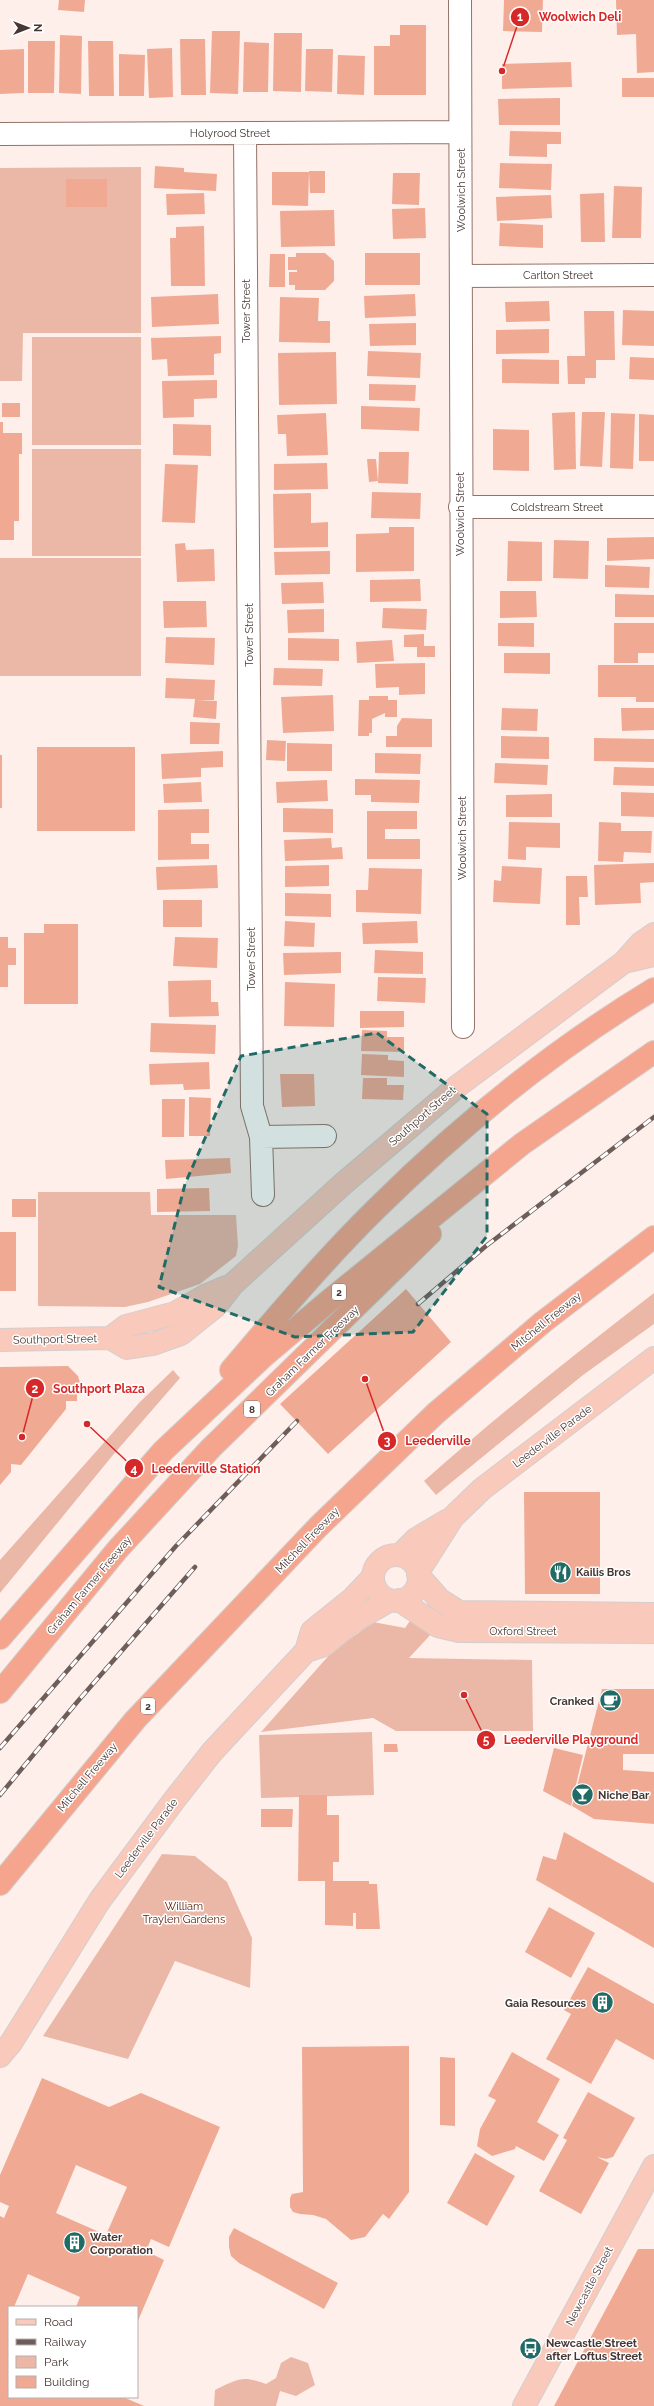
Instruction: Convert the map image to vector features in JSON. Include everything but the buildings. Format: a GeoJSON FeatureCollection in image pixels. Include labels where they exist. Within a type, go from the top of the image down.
{"type":"FeatureCollection","features":[{"type":"Feature","properties":{"kind":"highway"},"geometry":{"type":"LineString","coordinates":[[163,1451],[305,1283],[376,1208],[470,1122],[556,1053],[602,1020],[654,989]]}},
{"type":"Feature","properties":{"kind":"highway","name":"2"},"geometry":{"type":"LineString","coordinates":[[0,1638],[163,1451],[265,1355],[324,1305],[522,1144],[654,1052]]}},
{"type":"Feature","properties":{"kind":"highway","name":"Graham Farmer Freeway"},"geometry":{"type":"LineString","coordinates":[[0,1692],[118,1548],[211,1448],[522,1144]]}},
{"type":"Feature","properties":{"kind":"highway","name":"Mitchell Freeway"},"geometry":{"type":"LineString","coordinates":[[0,1884],[135,1720],[318,1526],[442,1408],[542,1322],[654,1237]]}},
{"type":"Feature","properties":{"kind":"main road","name":"Southport Street"},"geometry":{"type":"LineString","coordinates":[[0,1340],[110,1338],[127,1348],[153,1344],[181,1334],[216,1306],[233,1284],[344,1183],[458,1085],[624,962],[641,943],[654,934]]}},
{"type":"Feature","properties":{"kind":"main road","name":"Southport Street"},"geometry":{"type":"LineString","coordinates":[[624,962],[654,955]]}},
{"type":"Feature","properties":{"kind":"main road","name":"Leederville Parade"},"geometry":{"type":"LineString","coordinates":[[400,1555],[416,1539],[453,1517],[482,1489],[654,1358]]}},
{"type":"Feature","properties":{"kind":"main road","name":"Leederville Parade"},"geometry":{"type":"LineString","coordinates":[[418,1574],[453,1517]]}},
{"type":"Feature","properties":{"kind":"main road"},"geometry":{"type":"LineString","coordinates":[[400,1555],[411,1561],[418,1574],[418,1582],[412,1594],[395,1600],[377,1592],[373,1577],[376,1565],[381,1560],[400,1555]]}},
{"type":"Feature","properties":{"kind":"main road","name":"Oxford Street"},"geometry":{"type":"LineString","coordinates":[[418,1574],[440,1600],[459,1612],[654,1614]]}},
{"type":"Feature","properties":{"kind":"main road","name":"Leederville Parade"},"geometry":{"type":"LineString","coordinates":[[0,2072],[5,2050],[100,1900],[175,1799],[212,1752],[306,1651],[312,1631],[352,1599],[373,1577]]}},
{"type":"Feature","properties":{"kind":"main road","name":"Leederville Parade"},"geometry":{"type":"LineString","coordinates":[[306,1651],[324,1645],[352,1622],[395,1600]]}},
{"type":"Feature","properties":{"kind":"main road","name":"Oxford Street"},"geometry":{"type":"LineString","coordinates":[[395,1600],[438,1626],[458,1631],[654,1632]]}},
{"type":"Feature","properties":{"kind":"main road","name":"Newcastle Street"},"geometry":{"type":"LineString","coordinates":[[524,2406],[654,2166]]}},
{"type":"Feature","properties":{"kind":"street","name":"Woolwich Street"},"geometry":{"type":"LineString","coordinates":[[460,0],[460,507],[463,1027]]}},
{"type":"Feature","properties":{"kind":"street","name":"Holyrood Street"},"geometry":{"type":"LineString","coordinates":[[0,134],[460,132]]}},
{"type":"Feature","properties":{"kind":"street","name":"Tower Street"},"geometry":{"type":"LineString","coordinates":[[245,133],[252,1106],[261,1137],[263,1195]]}},
{"type":"Feature","properties":{"kind":"street","name":"Carlton Street"},"geometry":{"type":"LineString","coordinates":[[461,276],[654,275]]}},
{"type":"Feature","properties":{"kind":"street","name":"Coldstream Street"},"geometry":{"type":"LineString","coordinates":[[460,507],[654,507]]}},
{"type":"Feature","properties":{"kind":"street"},"geometry":{"type":"LineString","coordinates":[[261,1137],[325,1136]]}},
{"type":"Feature","properties":{"kind":"highlighted area"},"geometry":{"type":"Polygon","coordinates":[[[377,1033],[487,1114],[487,1236],[413,1332],[295,1337],[159,1287],[185,1184],[241,1056],[377,1033]]]}},
{"type":"Feature","properties":{"kind":"green space"},"geometry":{"type":"Polygon","coordinates":[[[141,167],[141,333],[23,333],[22,381],[0,381],[0,168],[141,167]]]}},
{"type":"Feature","properties":{"kind":"green space"},"geometry":{"type":"Polygon","coordinates":[[[32,337],[141,337],[141,445],[32,445],[32,337]]]}},
{"type":"Feature","properties":{"kind":"green space"},"geometry":{"type":"Polygon","coordinates":[[[32,449],[141,449],[141,556],[32,556],[32,449]]]}},
{"type":"Feature","properties":{"kind":"green space"},"geometry":{"type":"Polygon","coordinates":[[[0,558],[141,558],[141,676],[0,676],[0,558]]]}},
{"type":"Feature","properties":{"kind":"green space"},"geometry":{"type":"Polygon","coordinates":[[[38,1192],[150,1192],[151,1215],[236,1215],[238,1246],[236,1256],[200,1284],[148,1302],[125,1307],[38,1306],[38,1192]]]}},
{"type":"Feature","properties":{"kind":"green space"},"geometry":{"type":"Polygon","coordinates":[[[654,1293],[654,1324],[583,1375],[436,1495],[424,1481],[537,1385],[654,1293]]]}},
{"type":"Feature","properties":{"kind":"green space"},"geometry":{"type":"Polygon","coordinates":[[[173,1370],[180,1378],[113,1455],[0,1593],[0,1560],[139,1403],[173,1370]]]}},
{"type":"Feature","properties":{"kind":"green space"},"geometry":{"type":"Polygon","coordinates":[[[412,1618],[433,1632],[409,1658],[532,1660],[533,1731],[396,1731],[373,1718],[261,1732],[331,1653],[373,1622],[405,1628],[412,1618]]]}},
{"type":"Feature","properties":{"kind":"green space"},"geometry":{"type":"Polygon","coordinates":[[[372,1732],[374,1795],[261,1798],[259,1735],[372,1732]]]}},
{"type":"Feature","properties":{"kind":"green space","name":"William Traylen Gardens"},"geometry":{"type":"Polygon","coordinates":[[[162,1854],[195,1856],[227,1882],[252,1938],[250,1988],[175,1961],[128,2059],[43,2036],[162,1854]]]}},
{"type":"Feature","properties":{"kind":"green space"},"geometry":{"type":"Polygon","coordinates":[[[291,2357],[308,2363],[315,2385],[296,2396],[280,2391],[276,2406],[214,2406],[215,2390],[229,2383],[245,2379],[266,2384],[276,2378],[281,2363],[291,2357]]]}},
{"type":"Feature","properties":{"kind":"railway"},"geometry":{"type":"LineString","coordinates":[[418,1304],[486,1246],[654,1117]]}},
{"type":"Feature","properties":{"kind":"railway"},"geometry":{"type":"LineString","coordinates":[[0,1748],[176,1546],[297,1421]]}},
{"type":"Feature","properties":{"kind":"railway"},"geometry":{"type":"LineString","coordinates":[[0,1795],[78,1701],[195,1567]]}},
{"type":"Feature","properties":{"kind":"place","name":"Woolwich Deli"},"geometry":{"type":"Point","coordinates":[502,71]}},
{"type":"Feature","properties":{"kind":"place","name":"Leederville"},"geometry":{"type":"Point","coordinates":[365,1379]}},
{"type":"Feature","properties":{"kind":"place","name":"Leederville Station"},"geometry":{"type":"Point","coordinates":[87,1424]}},
{"type":"Feature","properties":{"kind":"place","name":"Southport Plaza"},"geometry":{"type":"Point","coordinates":[22,1437]}},
{"type":"Feature","properties":{"kind":"place","name":"Kailis Bros"},"geometry":{"type":"Point","coordinates":[560,1572]}},
{"type":"Feature","properties":{"kind":"place","name":"Leederville Playground"},"geometry":{"type":"Point","coordinates":[464,1695]}},
{"type":"Feature","properties":{"kind":"place","name":"Cranked"},"geometry":{"type":"Point","coordinates":[610,1701]}},
{"type":"Feature","properties":{"kind":"place","name":"Niche Bar"},"geometry":{"type":"Point","coordinates":[582,1795]}},
{"type":"Feature","properties":{"kind":"place","name":"Gaia Resources"},"geometry":{"type":"Point","coordinates":[602,2003]}},
{"type":"Feature","properties":{"kind":"place","name":"Water Corporation"},"geometry":{"type":"Point","coordinates":[75,2243]}},
{"type":"Feature","properties":{"kind":"place","name":"Newcastle Street after Loftus Street"},"geometry":{"type":"Point","coordinates":[531,2349]}}]}
